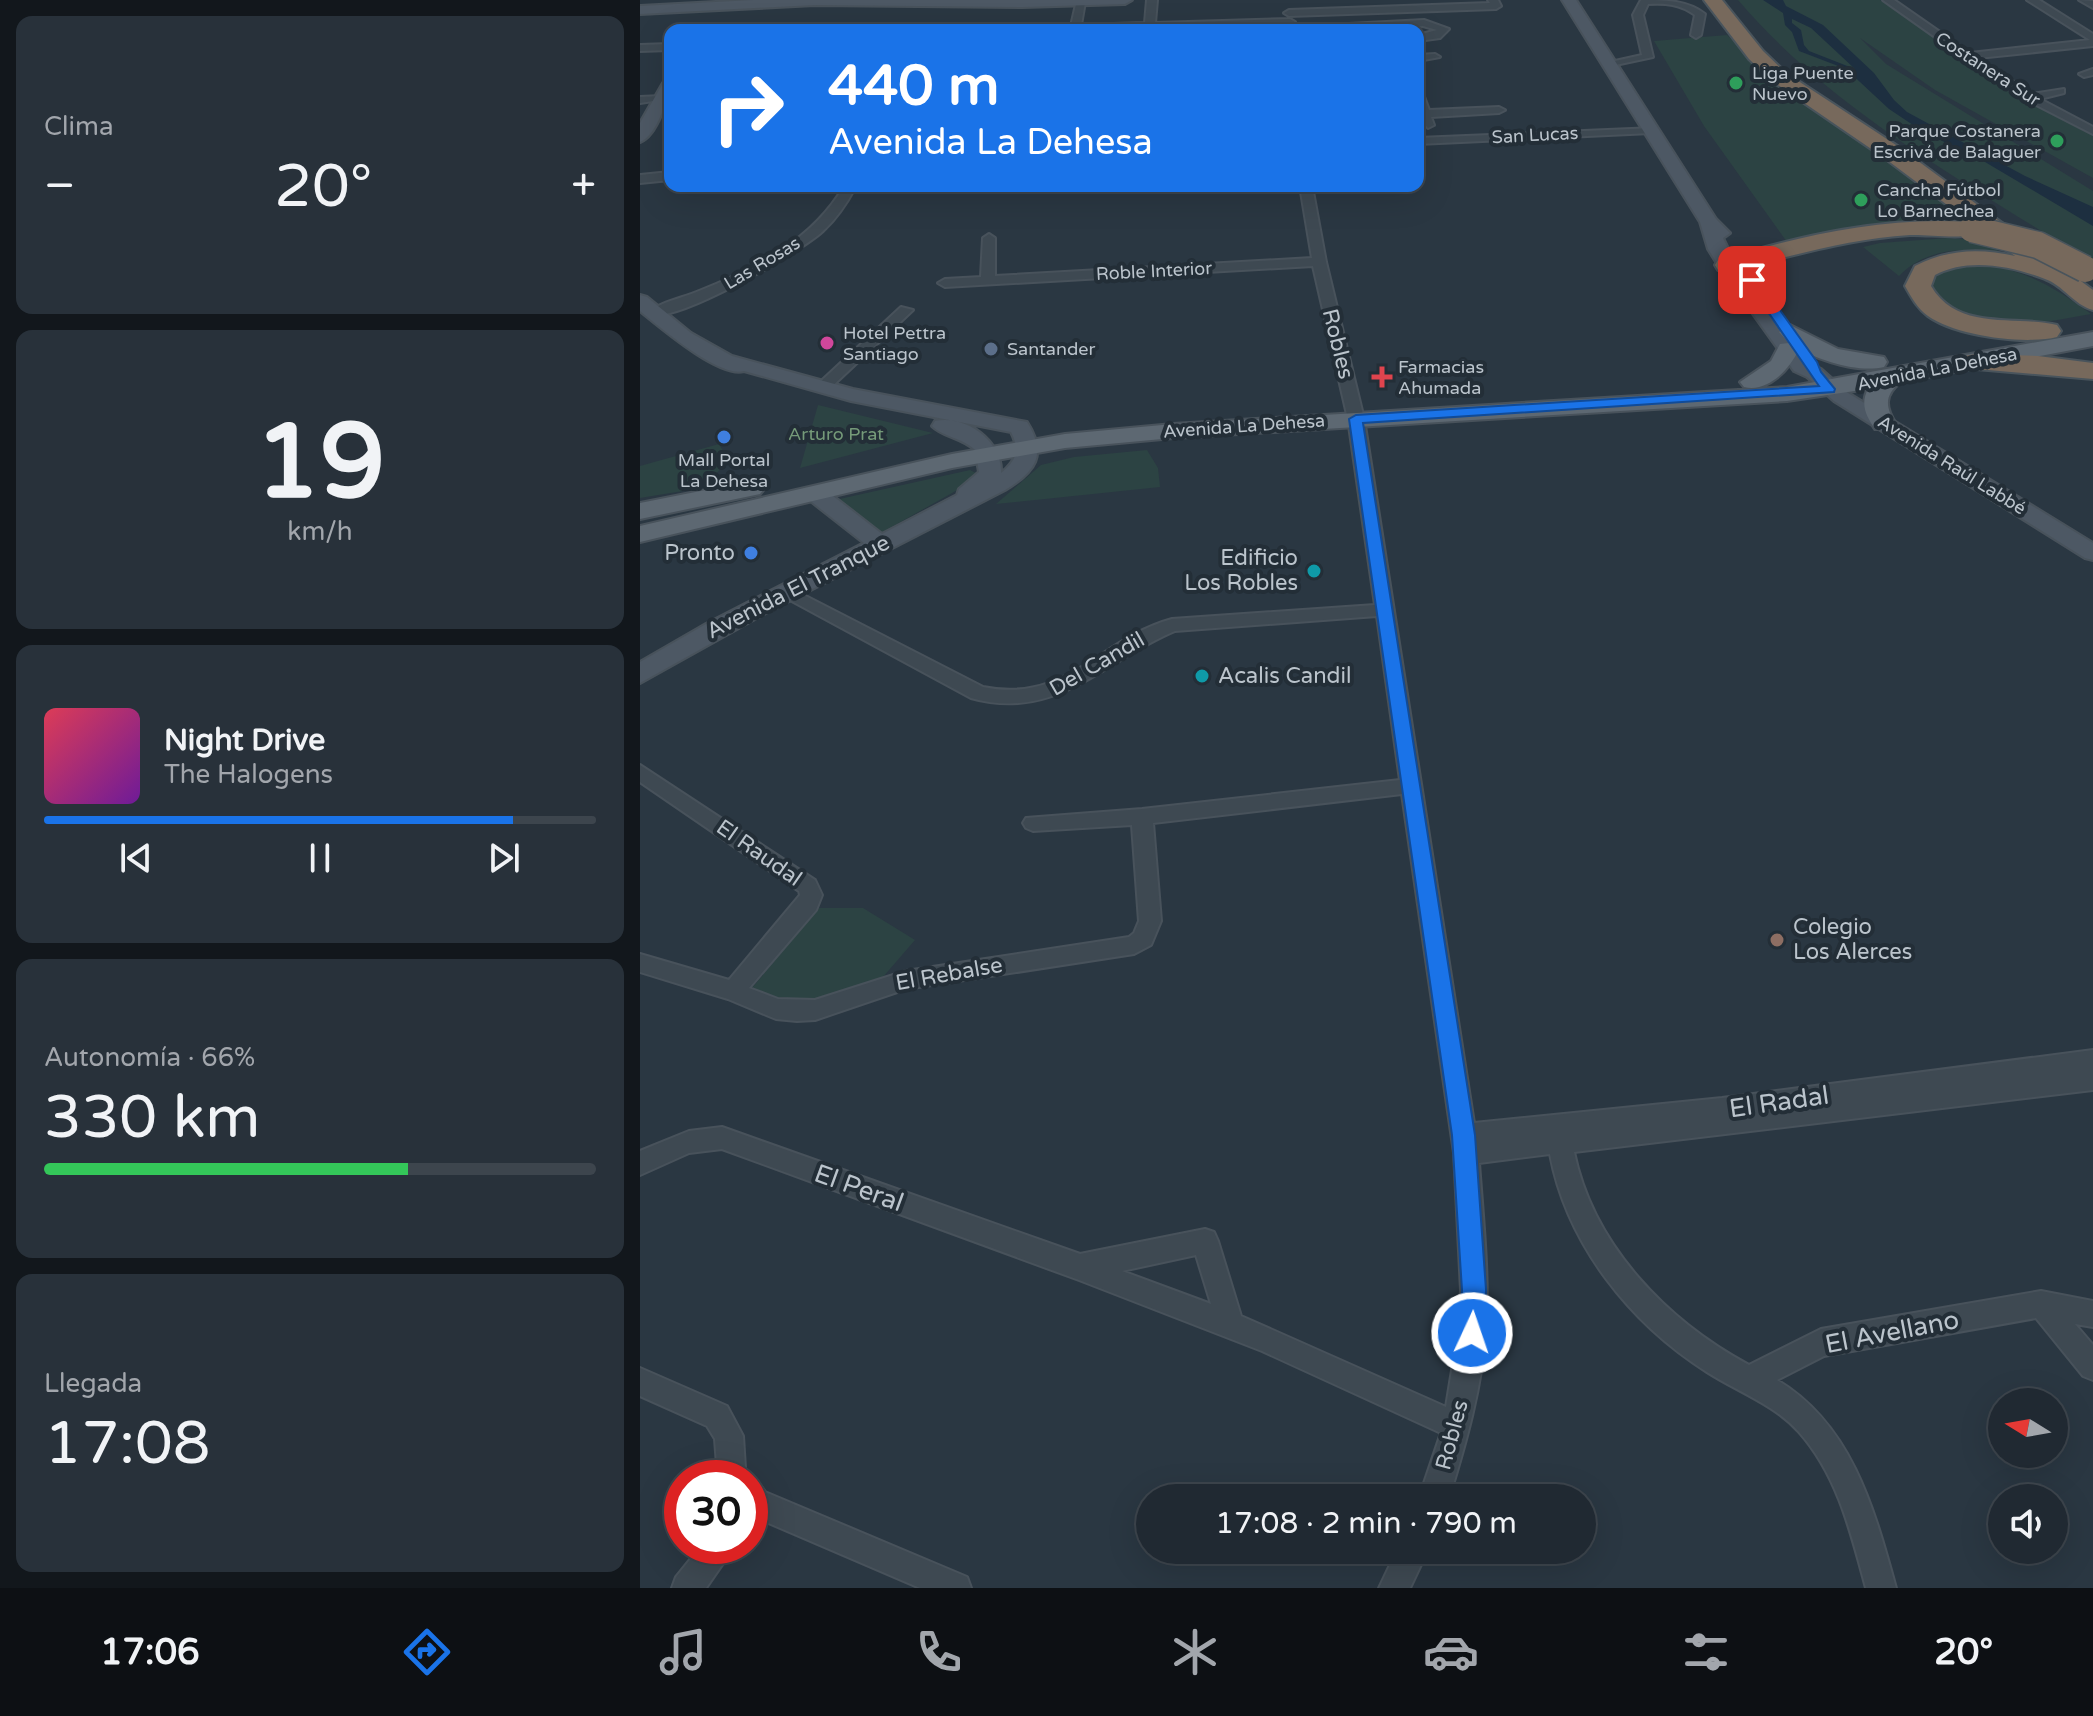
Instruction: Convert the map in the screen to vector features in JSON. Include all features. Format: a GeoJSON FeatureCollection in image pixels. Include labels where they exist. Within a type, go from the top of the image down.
{"type":"FeatureCollection","features":[{"type":"Feature","properties":{"kind":"highway"},"geometry":{"type":"LineString","coordinates":[[1692,0],[1751,36]]}},
{"type":"Feature","properties":{"kind":"highway"},"geometry":{"type":"LineString","coordinates":[[1713,0],[1751,36]]}},
{"type":"Feature","properties":{"kind":"highway"},"geometry":{"type":"LineString","coordinates":[[1723,0],[1790,86],[2085,279]]}},
{"type":"Feature","properties":{"kind":"highway"},"geometry":{"type":"LineString","coordinates":[[1737,0],[1751,36]]}},
{"type":"Feature","properties":{"kind":"highway"},"geometry":{"type":"LineString","coordinates":[[1732,258],[1914,227],[1972,229],[2038,245],[2085,279],[2093,302]]}},
{"type":"Feature","properties":{"kind":"highway"},"geometry":{"type":"LineString","coordinates":[[2048,331],[1999,330],[1950,317],[1923,297],[1918,286],[1920,276],[1927,268],[1945,261],[1977,257],[2085,279]]}},
{"type":"Feature","properties":{"kind":"highway"},"geometry":{"type":"LineString","coordinates":[[1975,362],[2046,365],[2093,371]]}},
{"type":"Feature","properties":{"kind":"main road"},"geometry":{"type":"LineString","coordinates":[[809,1],[830,0]]}},
{"type":"Feature","properties":{"kind":"main road"},"geometry":{"type":"LineString","coordinates":[[640,8],[729,2],[1125,0]]}},
{"type":"Feature","properties":{"kind":"main road","name":"Avenida Raúl Labbé"},"geometry":{"type":"LineString","coordinates":[[1569,0],[1709,222],[1717,249],[1732,258],[1789,341],[1801,367],[1884,424],[2093,553]]}},
{"type":"Feature","properties":{"kind":"main road"},"geometry":{"type":"LineString","coordinates":[[673,4],[687,24]]}},
{"type":"Feature","properties":{"kind":"main road"},"geometry":{"type":"LineString","coordinates":[[640,137],[664,94]]}},
{"type":"Feature","properties":{"kind":"main road"},"geometry":{"type":"LineString","coordinates":[[647,307],[684,337],[762,378],[982,446]]}},
{"type":"Feature","properties":{"kind":"main road","name":"Avenida La Dehesa"},"geometry":{"type":"LineString","coordinates":[[1354,412],[1822,381],[1884,370],[2048,331],[2089,329]]}},
{"type":"Feature","properties":{"kind":"main road","name":"Avenida La Dehesa"},"geometry":{"type":"LineString","coordinates":[[1884,370],[1975,362],[2089,329]]}},
{"type":"Feature","properties":{"kind":"main road"},"geometry":{"type":"LineString","coordinates":[[1752,382],[1780,365],[1789,341],[1884,370],[1875,396],[1876,409],[1884,424]]}},
{"type":"Feature","properties":{"kind":"main road"},"geometry":{"type":"LineString","coordinates":[[722,359],[822,388],[1024,436]]}},
{"type":"Feature","properties":{"kind":"main road","name":"Avenida La Dehesa"},"geometry":{"type":"LineString","coordinates":[[640,511],[1024,436],[1136,433],[1354,412],[1752,382],[1822,381]]}},
{"type":"Feature","properties":{"kind":"main road","name":"Avenida El Tranque"},"geometry":{"type":"LineString","coordinates":[[640,674],[958,502],[1004,482],[1024,462],[1024,436]]}},
{"type":"Feature","properties":{"kind":"main road","name":"Avenida La Dehesa"},"geometry":{"type":"LineString","coordinates":[[640,534],[816,494],[982,446]]}},
{"type":"Feature","properties":{"kind":"main road","name":"Avenida El Tranque"},"geometry":{"type":"LineString","coordinates":[[958,502],[990,474],[982,446]]}},
{"type":"Feature","properties":{"kind":"main road"},"geometry":{"type":"LineString","coordinates":[[816,494],[881,545]]}},
{"type":"Feature","properties":{"kind":"street"},"geometry":{"type":"LineString","coordinates":[[1147,24],[1152,0]]}},
{"type":"Feature","properties":{"kind":"street"},"geometry":{"type":"LineString","coordinates":[[1288,0],[1290,24]]}},
{"type":"Feature","properties":{"kind":"street"},"geometry":{"type":"LineString","coordinates":[[1290,24],[1496,6],[1493,0]]}},
{"type":"Feature","properties":{"kind":"street","name":"Costanera Sur"},"geometry":{"type":"LineString","coordinates":[[1888,0],[2030,98],[2093,131]]}},
{"type":"Feature","properties":{"kind":"street"},"geometry":{"type":"LineString","coordinates":[[2032,0],[2093,41]]}},
{"type":"Feature","properties":{"kind":"street"},"geometry":{"type":"LineString","coordinates":[[2084,0],[2093,5]]}},
{"type":"Feature","properties":{"kind":"street"},"geometry":{"type":"LineString","coordinates":[[1610,65],[1648,57],[1638,15],[1641,3],[1645,1],[1680,2],[1693,9],[1700,14],[1696,35]]}},
{"type":"Feature","properties":{"kind":"street"},"geometry":{"type":"LineString","coordinates":[[1076,24],[1080,2]]}},
{"type":"Feature","properties":{"kind":"street"},"geometry":{"type":"LineString","coordinates":[[1290,24],[1424,23],[1444,29],[1436,36],[1424,37]]}},
{"type":"Feature","properties":{"kind":"street"},"geometry":{"type":"LineString","coordinates":[[1967,56],[2093,41]]}},
{"type":"Feature","properties":{"kind":"street"},"geometry":{"type":"LineString","coordinates":[[640,48],[664,47]]}},
{"type":"Feature","properties":{"kind":"street"},"geometry":{"type":"LineString","coordinates":[[1424,58],[1435,57]]}},
{"type":"Feature","properties":{"kind":"street"},"geometry":{"type":"LineString","coordinates":[[2030,98],[2060,91]]}},
{"type":"Feature","properties":{"kind":"street"},"geometry":{"type":"LineString","coordinates":[[640,100],[661,99]]}},
{"type":"Feature","properties":{"kind":"street"},"geometry":{"type":"LineString","coordinates":[[1424,114],[1499,110]]}},
{"type":"Feature","properties":{"kind":"street"},"geometry":{"type":"LineString","coordinates":[[2071,119],[2093,114]]}},
{"type":"Feature","properties":{"kind":"street"},"geometry":{"type":"LineString","coordinates":[[1424,121],[1432,140]]}},
{"type":"Feature","properties":{"kind":"street","name":"San Lucas"},"geometry":{"type":"LineString","coordinates":[[1424,141],[1651,130]]}},
{"type":"Feature","properties":{"kind":"street"},"geometry":{"type":"LineString","coordinates":[[640,179],[664,177]]}},
{"type":"Feature","properties":{"kind":"street","name":"Las Rosas"},"geometry":{"type":"LineString","coordinates":[[647,307],[725,287],[751,274],[832,215],[846,192]]}},
{"type":"Feature","properties":{"kind":"street","name":"Robles"},"geometry":{"type":"LineString","coordinates":[[1307,192],[1319,262],[1354,412],[1465,1144],[1474,1290],[1467,1379],[1457,1426],[1438,1484]]}},
{"type":"Feature","properties":{"kind":"street"},"geometry":{"type":"LineString","coordinates":[[988,281],[989,238]]}},
{"type":"Feature","properties":{"kind":"street","name":"Roble Interior"},"geometry":{"type":"LineString","coordinates":[[945,283],[1319,262]]}},
{"type":"Feature","properties":{"kind":"street"},"geometry":{"type":"LineString","coordinates":[[822,388],[906,310]]}},
{"type":"Feature","properties":{"kind":"street","name":"Del Candil"},"geometry":{"type":"LineString","coordinates":[[786,593],[978,693],[1012,699],[1057,691],[1152,633],[1180,623],[1384,610]]}},
{"type":"Feature","properties":{"kind":"street","name":"El Raudal"},"geometry":{"type":"LineString","coordinates":[[640,772],[808,886],[811,895],[808,904],[733,991]]}},
{"type":"Feature","properties":{"kind":"street"},"geometry":{"type":"LineString","coordinates":[[1033,823],[1142,817],[1410,786]]}},
{"type":"Feature","properties":{"kind":"street","name":"El Rebalse"},"geometry":{"type":"LineString","coordinates":[[640,963],[733,991],[776,1009],[815,1010],[906,980],[1134,945],[1143,939],[1150,921],[1142,817]]}},
{"type":"Feature","properties":{"kind":"street","name":"El Radal"},"geometry":{"type":"LineString","coordinates":[[1559,1136],[1722,1109],[2093,1060]]}},
{"type":"Feature","properties":{"kind":"street","name":"El Radal"},"geometry":{"type":"LineString","coordinates":[[1465,1144],[2093,1080]]}},
{"type":"Feature","properties":{"kind":"street"},"geometry":{"type":"LineString","coordinates":[[1559,1136],[1580,1210],[1613,1266],[1642,1301],[1686,1341],[1748,1380],[1772,1391],[1796,1409],[1825,1441],[1862,1523],[1881,1588]]}},
{"type":"Feature","properties":{"kind":"street","name":"El Peral"},"geometry":{"type":"LineString","coordinates":[[640,1164],[681,1142],[722,1138],[1230,1325],[1457,1426]]}},
{"type":"Feature","properties":{"kind":"street"},"geometry":{"type":"LineString","coordinates":[[1079,1267],[1205,1241],[1230,1325]]}},
{"type":"Feature","properties":{"kind":"street"},"geometry":{"type":"LineString","coordinates":[[2041,1304],[2093,1366]]}},
{"type":"Feature","properties":{"kind":"street","name":"El Avellano"},"geometry":{"type":"LineString","coordinates":[[1748,1380],[1821,1343],[2041,1304],[2093,1314]]}},
{"type":"Feature","properties":{"kind":"street"},"geometry":{"type":"LineString","coordinates":[[640,1382],[717,1416],[729,1436],[730,1460]]}},
{"type":"Feature","properties":{"kind":"street"},"geometry":{"type":"LineString","coordinates":[[768,1509],[956,1588]]}},
{"type":"Feature","properties":{"kind":"street"},"geometry":{"type":"LineString","coordinates":[[687,1588],[706,1564]]}},
{"type":"Feature","properties":{"kind":"street"},"geometry":{"type":"LineString","coordinates":[[1394,1588],[1406,1564]]}},
{"type":"Feature","properties":{"kind":"green space"},"geometry":{"type":"Polygon","coordinates":[[[1738,0],[1880,0],[2022,95],[2093,133],[2093,178],[1935,90],[1860,38],[1886,64],[2093,191],[2093,264],[1952,175],[1860,112],[1776,41],[1738,0]]]}},
{"type":"Feature","properties":{"kind":"green space"},"geometry":{"type":"Polygon","coordinates":[[[1727,35],[1792,97],[1859,138],[1977,223],[1904,223],[1787,242],[1704,126],[1654,41],[1727,35]]]}},
{"type":"Feature","properties":{"kind":"green space"},"geometry":{"type":"Polygon","coordinates":[[[1948,238],[1989,241],[2001,254],[1946,252],[1921,260],[1899,276],[1863,247],[1880,243],[1948,238]]]}},
{"type":"Feature","properties":{"kind":"green space"},"geometry":{"type":"Polygon","coordinates":[[[1977,264],[2009,270],[2037,280],[2091,314],[2035,324],[1965,317],[1929,293],[1932,275],[1957,266],[1977,264]]]}},
{"type":"Feature","properties":{"kind":"green space","name":"Arturo Prat"},"geometry":{"type":"Polygon","coordinates":[[[818,405],[933,433],[800,468],[818,405]]]}},
{"type":"Feature","properties":{"kind":"green space"},"geometry":{"type":"Polygon","coordinates":[[[719,444],[729,461],[701,488],[640,498],[640,466],[719,444]]]}},
{"type":"Feature","properties":{"kind":"green space"},"geometry":{"type":"Polygon","coordinates":[[[1147,450],[1158,468],[1160,487],[996,504],[1041,465],[1074,457],[1147,450]]]}},
{"type":"Feature","properties":{"kind":"green space"},"geometry":{"type":"Polygon","coordinates":[[[970,470],[977,477],[968,484],[881,533],[835,500],[970,470]]]}},
{"type":"Feature","properties":{"kind":"green space"},"geometry":{"type":"Polygon","coordinates":[[[819,908],[863,908],[915,940],[883,977],[820,1000],[790,1003],[752,988],[819,908]]]}},
{"type":"Feature","properties":{"kind":"water"},"geometry":{"type":"Polygon","coordinates":[[[1763,0],[1783,0],[1786,6],[1823,25],[1874,73],[1907,112],[2025,176],[2093,207],[2093,226],[1985,162],[1922,131],[1889,109],[1846,69],[1799,51],[1792,32],[1785,25],[1783,13],[1763,0]],[[1792,19],[1792,23],[1801,30],[1804,45],[1809,51],[1855,69],[1811,28],[1792,19]]]}},
{"type":"Feature","properties":{"kind":"place","name":"Liga Puente Nuevo"},"geometry":{"type":"Point","coordinates":[1736,83]}},
{"type":"Feature","properties":{"kind":"place","name":"Parque Costanera Escrivá de Balaguer"},"geometry":{"type":"Point","coordinates":[2057,141]}},
{"type":"Feature","properties":{"kind":"place","name":"Cancha Fútbol Lo Barnechea"},"geometry":{"type":"Point","coordinates":[1861,200]}},
{"type":"Feature","properties":{"kind":"place","name":"Hotel Pettra Santiago"},"geometry":{"type":"Point","coordinates":[827,343]}},
{"type":"Feature","properties":{"kind":"place","name":"Santander"},"geometry":{"type":"Point","coordinates":[991,349]}},
{"type":"Feature","properties":{"kind":"place","name":"Farmacias Ahumada"},"geometry":{"type":"Point","coordinates":[1382,377]}},
{"type":"Feature","properties":{"kind":"place","name":"Mall Portal La Dehesa"},"geometry":{"type":"Point","coordinates":[724,437]}},
{"type":"Feature","properties":{"kind":"place","name":"Pronto"},"geometry":{"type":"Point","coordinates":[751,553]}},
{"type":"Feature","properties":{"kind":"place","name":"Edificio Los Robles"},"geometry":{"type":"Point","coordinates":[1314,571]}},
{"type":"Feature","properties":{"kind":"place","name":"Acalis Candil"},"geometry":{"type":"Point","coordinates":[1202,676]}},
{"type":"Feature","properties":{"kind":"place","name":"Colegio Los Alerces"},"geometry":{"type":"Point","coordinates":[1777,940]}},
{"type":"Feature","properties":{"kind":"route"},"geometry":{"type":"LineString","coordinates":[[1472,1333],[1474,1290],[1464,1135],[1356,419],[1829,389],[1814,373],[1812,364],[1752,280]]}}]}
